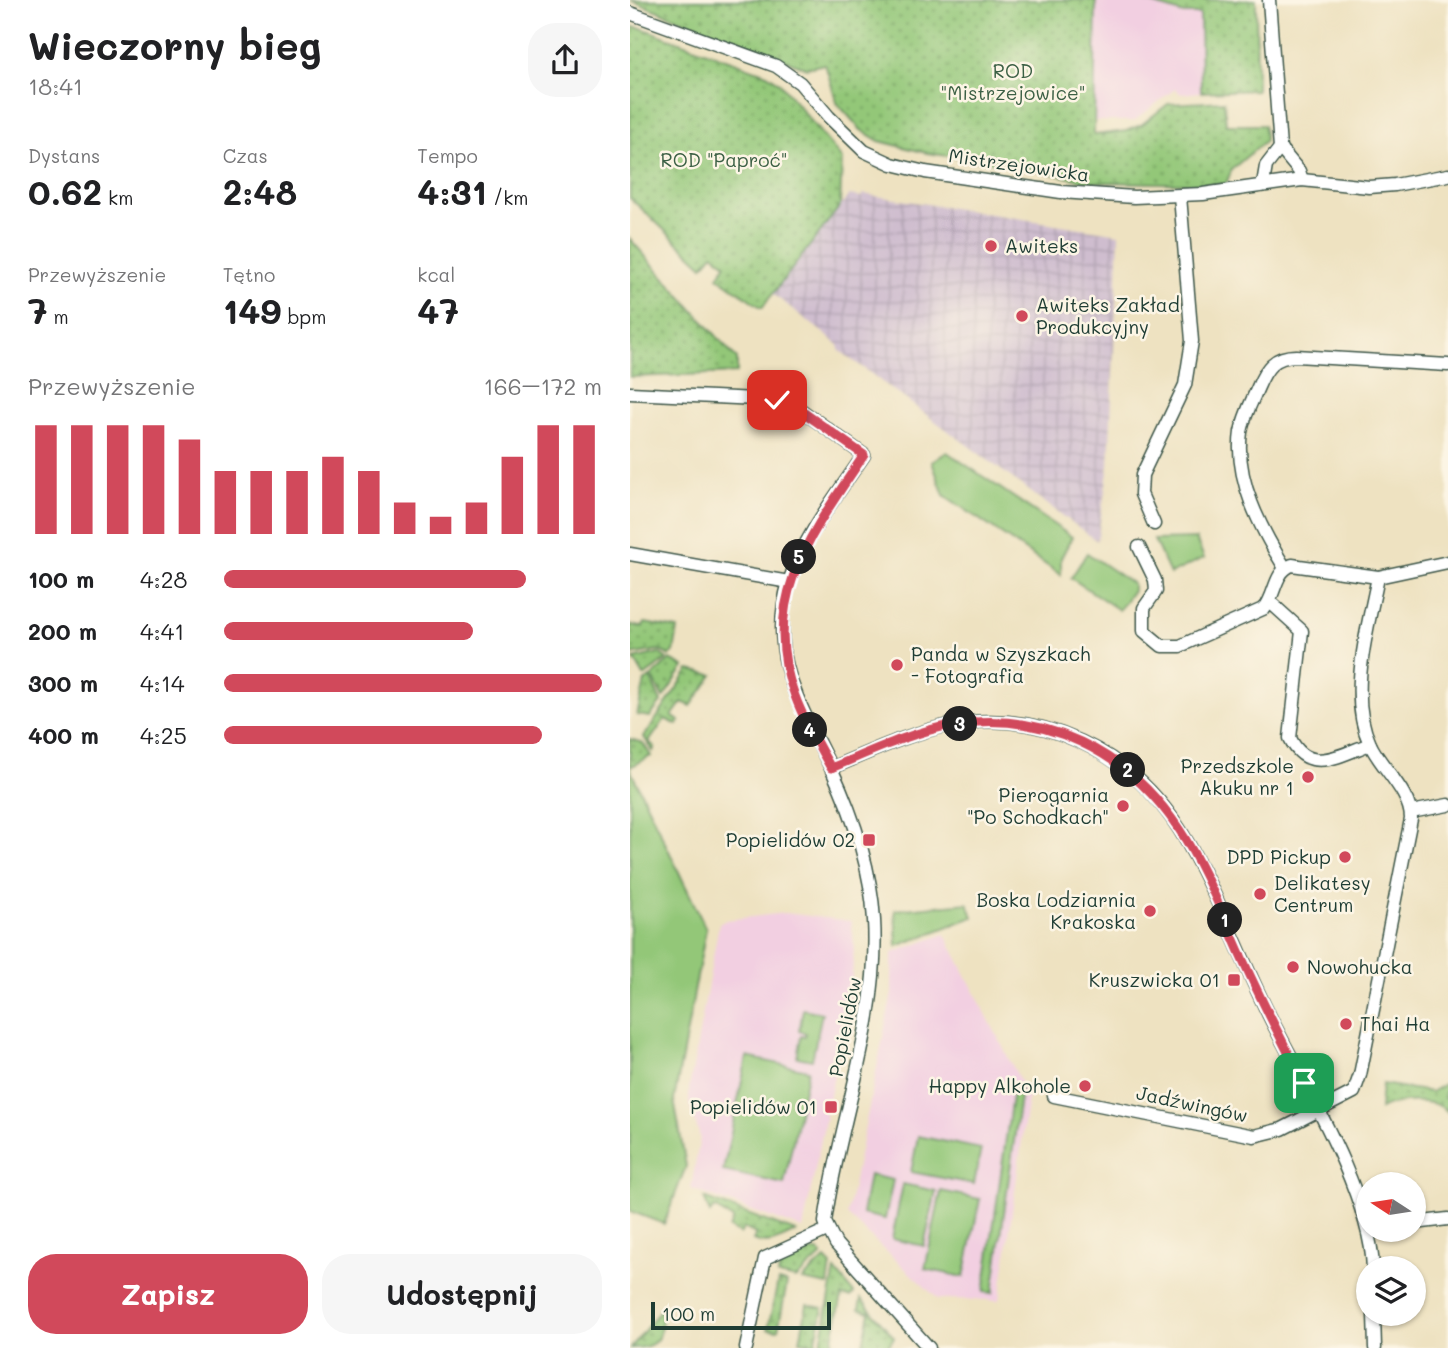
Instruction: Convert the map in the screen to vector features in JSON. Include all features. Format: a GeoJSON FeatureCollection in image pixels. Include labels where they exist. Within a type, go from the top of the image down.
{"type":"FeatureCollection","features":[{"type":"Feature","properties":{"kind":"street"},"geometry":{"type":"LineString","coordinates":[[1269,0],[1280,148],[1299,171],[1302,180]]}},
{"type":"Feature","properties":{"kind":"street","name":"Mistrzejowicka"},"geometry":{"type":"LineString","coordinates":[[630,13],[776,66],[800,83],[856,145],[892,164],[1070,193],[1180,196],[1302,180],[1369,187],[1448,175]]}},
{"type":"Feature","properties":{"kind":"street"},"geometry":{"type":"LineString","coordinates":[[1263,184],[1266,166],[1280,148]]}},
{"type":"Feature","properties":{"kind":"street"},"geometry":{"type":"LineString","coordinates":[[1154,524],[1141,494],[1142,475],[1185,385],[1192,341],[1180,196]]}},
{"type":"Feature","properties":{"kind":"street"},"geometry":{"type":"LineString","coordinates":[[1284,568],[1255,512],[1245,483],[1240,445],[1248,409],[1269,365],[1283,356],[1296,356],[1448,365]]}},
{"type":"Feature","properties":{"kind":"street","name":"Popielidów"},"geometry":{"type":"LineString","coordinates":[[630,393],[777,400],[800,410],[864,455],[811,535],[789,582],[783,619],[788,671],[804,719],[831,768],[858,837],[873,913],[875,973],[826,1217],[827,1230]]}},
{"type":"Feature","properties":{"kind":"street"},"geometry":{"type":"LineString","coordinates":[[1139,547],[1155,580],[1156,591],[1144,608],[1144,631],[1162,646],[1180,646],[1258,612],[1270,602],[1284,568],[1292,565],[1378,578],[1448,562]]}},
{"type":"Feature","properties":{"kind":"street"},"geometry":{"type":"LineString","coordinates":[[630,554],[789,582]]}},
{"type":"Feature","properties":{"kind":"street"},"geometry":{"type":"LineString","coordinates":[[1378,578],[1361,680],[1362,715],[1370,744],[1411,812],[1448,806]]}},
{"type":"Feature","properties":{"kind":"street"},"geometry":{"type":"LineString","coordinates":[[1270,602],[1302,631],[1290,738],[1296,751],[1308,759],[1323,761],[1370,744]]}},
{"type":"Feature","properties":{"kind":"street"},"geometry":{"type":"LineString","coordinates":[[831,768],[925,731],[996,721],[1027,724],[1067,735],[1116,761],[1135,776],[1181,831],[1356,1197]]}},
{"type":"Feature","properties":{"kind":"street","name":"Jadźwingów"},"geometry":{"type":"LineString","coordinates":[[1054,1096],[1254,1136],[1282,1129],[1352,1096],[1360,1075],[1411,812]]}},
{"type":"Feature","properties":{"kind":"street"},"geometry":{"type":"LineString","coordinates":[[1426,1222],[1448,1219]]}},
{"type":"Feature","properties":{"kind":"street"},"geometry":{"type":"LineString","coordinates":[[746,1348],[765,1258],[827,1230],[929,1348]]}},
{"type":"Feature","properties":{"kind":"street"},"geometry":{"type":"LineString","coordinates":[[1374,1326],[1375,1348]]}},
{"type":"Feature","properties":{"kind":"shaded area"},"geometry":{"type":"Polygon","coordinates":[[[1096,0],[1140,0],[1184,14],[1200,14],[1201,92],[1181,94],[1175,89],[1134,121],[1094,121],[1096,0]]]}},
{"type":"Feature","properties":{"kind":"shaded area"},"geometry":{"type":"Polygon","coordinates":[[[863,194],[1119,234],[1109,465],[1097,541],[839,350],[839,345],[773,294],[849,195],[862,197],[863,194]]]}},
{"type":"Feature","properties":{"kind":"shaded area"},"geometry":{"type":"Polygon","coordinates":[[[785,913],[851,921],[854,947],[851,992],[803,1229],[691,1189],[700,1137],[689,1103],[689,1089],[719,924],[726,920],[785,913]]]}},
{"type":"Feature","properties":{"kind":"shaded area"},"geometry":{"type":"Polygon","coordinates":[[[945,934],[1028,1096],[1000,1300],[938,1299],[847,1215],[892,993],[892,953],[945,934]]]}},
{"type":"Feature","properties":{"kind":"green space","name":"ROD \"Mistrzejowice\""},"geometry":{"type":"Polygon","coordinates":[[[630,0],[1096,0],[1094,135],[1126,131],[1141,125],[1168,104],[1224,101],[1226,125],[1264,125],[1265,141],[1232,169],[1226,184],[1088,182],[1017,166],[927,153],[879,141],[861,130],[837,103],[825,64],[806,68],[630,0]]]}},
{"type":"Feature","properties":{"kind":"green space"},"geometry":{"type":"Polygon","coordinates":[[[1140,0],[1256,0],[1257,90],[1201,92],[1200,14],[1184,14],[1140,0]]]}},
{"type":"Feature","properties":{"kind":"green space","name":"ROD \"Paproć\""},"geometry":{"type":"Polygon","coordinates":[[[630,27],[641,28],[767,74],[779,82],[842,159],[840,206],[762,308],[718,277],[726,264],[713,254],[703,266],[630,198],[630,27]]]}},
{"type":"Feature","properties":{"kind":"green space"},"geometry":{"type":"Polygon","coordinates":[[[630,239],[737,359],[737,373],[630,377],[630,239]]]}},
{"type":"Feature","properties":{"kind":"green space"},"geometry":{"type":"Polygon","coordinates":[[[947,452],[1072,537],[1061,558],[1061,575],[944,495],[932,462],[947,452]]]}},
{"type":"Feature","properties":{"kind":"green space"},"geometry":{"type":"Polygon","coordinates":[[[1196,539],[1204,558],[1170,574],[1154,540],[1196,539]]]}},
{"type":"Feature","properties":{"kind":"green space"},"geometry":{"type":"Polygon","coordinates":[[[1087,553],[1133,584],[1133,590],[1119,610],[1071,578],[1087,553]]]}},
{"type":"Feature","properties":{"kind":"green space"},"geometry":{"type":"Polygon","coordinates":[[[645,623],[678,629],[674,652],[670,656],[659,650],[630,655],[630,625],[643,627],[645,623]]]}},
{"type":"Feature","properties":{"kind":"green space"},"geometry":{"type":"Polygon","coordinates":[[[659,653],[667,659],[644,676],[634,659],[659,653]]]}},
{"type":"Feature","properties":{"kind":"green space"},"geometry":{"type":"Polygon","coordinates":[[[670,660],[684,667],[663,698],[652,676],[670,660]]]}},
{"type":"Feature","properties":{"kind":"green space"},"geometry":{"type":"Polygon","coordinates":[[[689,670],[713,675],[691,706],[682,702],[672,716],[679,721],[678,725],[665,719],[649,742],[655,747],[653,751],[644,737],[689,670]]]}},
{"type":"Feature","properties":{"kind":"green space"},"geometry":{"type":"Polygon","coordinates":[[[650,677],[661,702],[650,717],[637,715],[645,681],[650,677]]]}},
{"type":"Feature","properties":{"kind":"green space"},"geometry":{"type":"Polygon","coordinates":[[[630,739],[643,743],[651,756],[630,767],[630,739]]]}},
{"type":"Feature","properties":{"kind":"green space"},"geometry":{"type":"Polygon","coordinates":[[[630,769],[706,929],[674,1100],[686,1166],[664,1224],[630,1211],[630,769]]]}},
{"type":"Feature","properties":{"kind":"green space"},"geometry":{"type":"Polygon","coordinates":[[[968,903],[973,917],[897,946],[895,910],[968,903]]]}},
{"type":"Feature","properties":{"kind":"green space"},"geometry":{"type":"Polygon","coordinates":[[[803,1009],[822,1013],[812,1060],[797,1057],[801,1036],[805,1037],[806,1033],[799,1031],[803,1009]]]}},
{"type":"Feature","properties":{"kind":"green space"},"geometry":{"type":"Polygon","coordinates":[[[747,1057],[808,1070],[784,1184],[723,1171],[747,1057]]]}},
{"type":"Feature","properties":{"kind":"green space"},"geometry":{"type":"Polygon","coordinates":[[[1448,1082],[1444,1098],[1448,1099],[1448,1112],[1442,1107],[1425,1102],[1396,1104],[1380,1109],[1382,1084],[1431,1092],[1448,1082]]]}},
{"type":"Feature","properties":{"kind":"green space"},"geometry":{"type":"Polygon","coordinates":[[[1013,1089],[1021,1090],[993,1293],[984,1292],[1013,1089]]]}},
{"type":"Feature","properties":{"kind":"green space"},"geometry":{"type":"Polygon","coordinates":[[[918,1136],[981,1149],[974,1184],[911,1172],[918,1136]]]}},
{"type":"Feature","properties":{"kind":"green space"},"geometry":{"type":"Polygon","coordinates":[[[869,1175],[893,1180],[885,1219],[862,1214],[869,1175]]]}},
{"type":"Feature","properties":{"kind":"green space"},"geometry":{"type":"Polygon","coordinates":[[[903,1184],[936,1191],[924,1246],[892,1239],[903,1184]]]}},
{"type":"Feature","properties":{"kind":"green space"},"geometry":{"type":"Polygon","coordinates":[[[941,1191],[980,1199],[964,1277],[925,1269],[941,1191]]]}},
{"type":"Feature","properties":{"kind":"green space"},"geometry":{"type":"Polygon","coordinates":[[[704,1198],[796,1232],[770,1242],[753,1240],[756,1234],[744,1228],[740,1234],[729,1228],[733,1219],[714,1208],[710,1213],[704,1198]]]}},
{"type":"Feature","properties":{"kind":"green space"},"geometry":{"type":"Polygon","coordinates":[[[810,1251],[818,1251],[822,1255],[796,1279],[778,1275],[779,1268],[810,1251]]]}},
{"type":"Feature","properties":{"kind":"green space"},"geometry":{"type":"Polygon","coordinates":[[[825,1259],[831,1265],[828,1285],[802,1280],[825,1259]]]}},
{"type":"Feature","properties":{"kind":"green space"},"geometry":{"type":"Polygon","coordinates":[[[835,1270],[854,1293],[851,1297],[842,1296],[831,1348],[820,1348],[835,1270]]]}},
{"type":"Feature","properties":{"kind":"green space"},"geometry":{"type":"Polygon","coordinates":[[[778,1281],[787,1283],[778,1330],[768,1329],[778,1281]]]}},
{"type":"Feature","properties":{"kind":"green space"},"geometry":{"type":"Polygon","coordinates":[[[861,1299],[894,1337],[887,1348],[862,1348],[870,1312],[859,1309],[861,1299]]]}},
{"type":"Feature","properties":{"kind":"green space"},"geometry":{"type":"Polygon","coordinates":[[[664,1305],[660,1331],[655,1342],[631,1348],[664,1305]]]}},
{"type":"Feature","properties":{"kind":"green space"},"geometry":{"type":"Polygon","coordinates":[[[807,1305],[823,1308],[815,1344],[800,1341],[807,1305]]]}},
{"type":"Feature","properties":{"kind":"place","name":"Awiteks"},"geometry":{"type":"Point","coordinates":[991,246]}},
{"type":"Feature","properties":{"kind":"place","name":"Awiteks Zakład Produkcyjny"},"geometry":{"type":"Point","coordinates":[1022,316]}},
{"type":"Feature","properties":{"kind":"place","name":"Panda w Szyszkach - Fotografia"},"geometry":{"type":"Point","coordinates":[897,665]}},
{"type":"Feature","properties":{"kind":"place","name":"Przedszkole Akuku nr 1"},"geometry":{"type":"Point","coordinates":[1308,777]}},
{"type":"Feature","properties":{"kind":"place","name":"Pierogarnia \"Po Schodkach\""},"geometry":{"type":"Point","coordinates":[1123,806]}},
{"type":"Feature","properties":{"kind":"place","name":"Popielidów 02"},"geometry":{"type":"Point","coordinates":[869,840]}},
{"type":"Feature","properties":{"kind":"place","name":"DPD Pickup"},"geometry":{"type":"Point","coordinates":[1345,857]}},
{"type":"Feature","properties":{"kind":"place","name":"Delikatesy Centrum"},"geometry":{"type":"Point","coordinates":[1260,894]}},
{"type":"Feature","properties":{"kind":"place","name":"Boska Lodziarnia Krakoska"},"geometry":{"type":"Point","coordinates":[1150,911]}},
{"type":"Feature","properties":{"kind":"place","name":"Nowohucka"},"geometry":{"type":"Point","coordinates":[1293,967]}},
{"type":"Feature","properties":{"kind":"place","name":"Kruszwicka 01"},"geometry":{"type":"Point","coordinates":[1234,980]}},
{"type":"Feature","properties":{"kind":"place","name":"Thai Ha"},"geometry":{"type":"Point","coordinates":[1346,1024]}},
{"type":"Feature","properties":{"kind":"place","name":"Happy Alkohole"},"geometry":{"type":"Point","coordinates":[1085,1086]}},
{"type":"Feature","properties":{"kind":"place","name":"Popielidów 01"},"geometry":{"type":"Point","coordinates":[831,1107]}},
{"type":"Feature","properties":{"kind":"route"},"geometry":{"type":"LineString","coordinates":[[777,400],[800,410],[864,455],[801,553],[789,582],[783,619],[784,646],[794,695],[831,768],[925,731],[952,725],[996,721],[1027,724],[1067,735],[1116,761],[1135,776],[1181,831],[1304,1083]]}}]}
